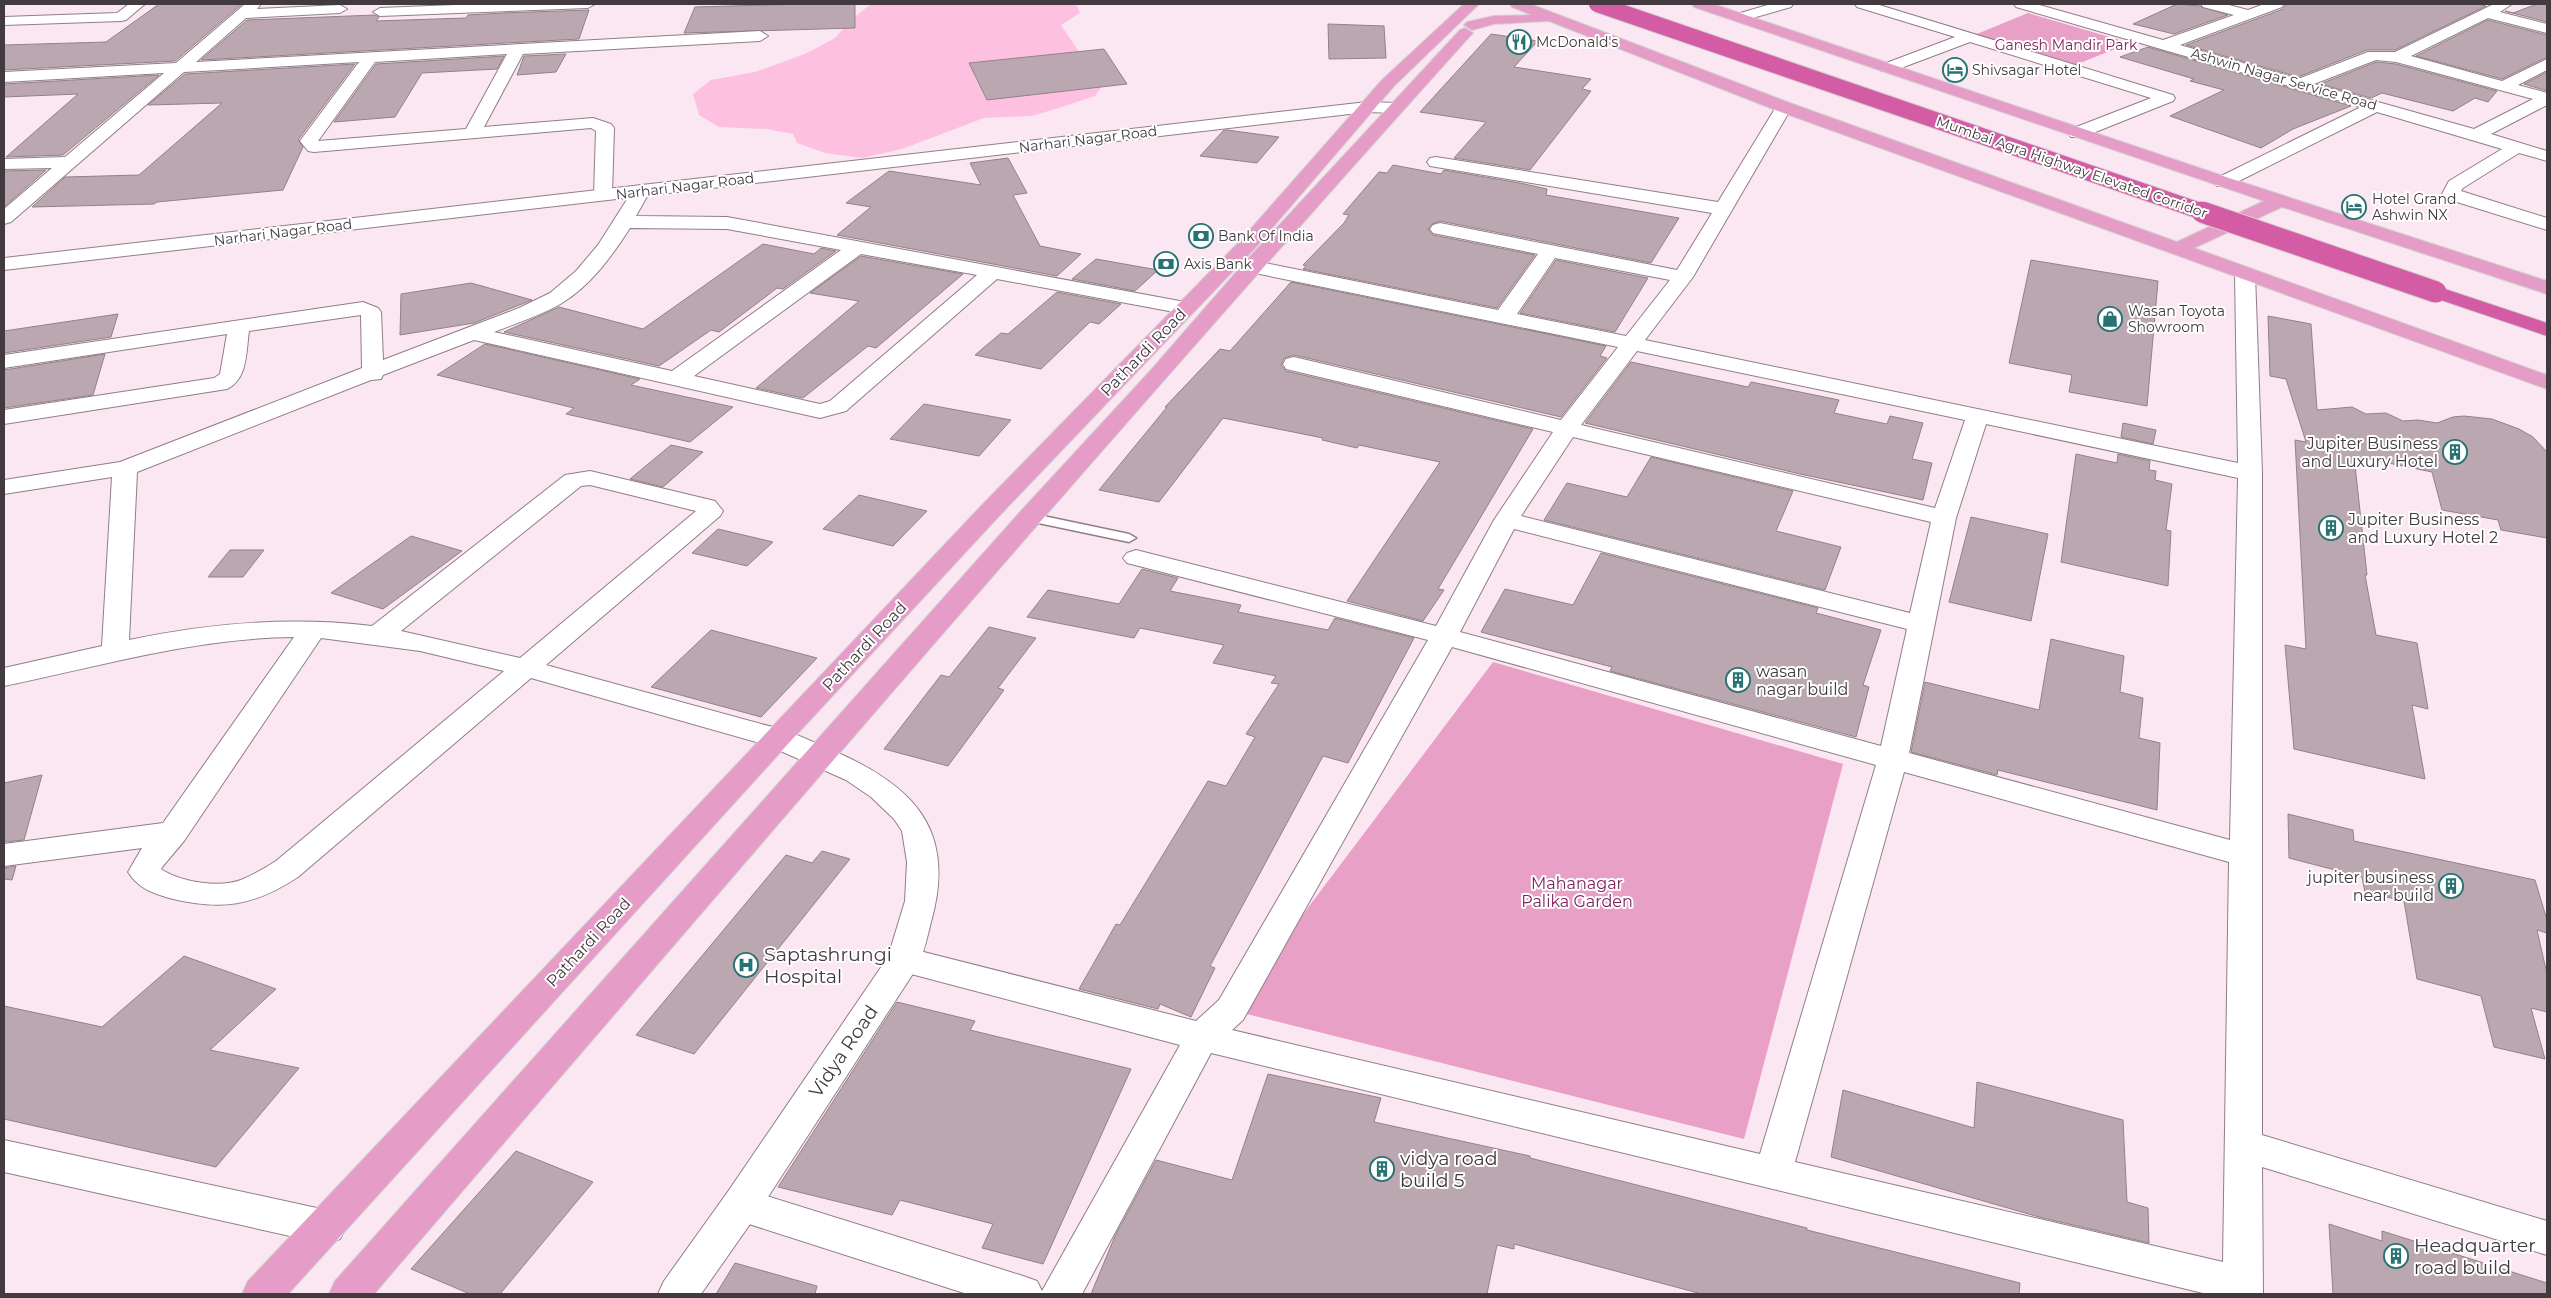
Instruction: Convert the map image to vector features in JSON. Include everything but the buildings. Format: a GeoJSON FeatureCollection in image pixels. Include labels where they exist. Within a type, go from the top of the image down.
{"type":"FeatureCollection","features":[{"type":"Feature","properties":{"kind":"highway","name":"Mumbai Agra Highway Elevated Corridor"},"geometry":{"type":"LineString","coordinates":[[1597,4],[2547,330]]}},
{"type":"Feature","properties":{"kind":"highway","name":"Mumbai Agra Highway Elevated Corridor"},"geometry":{"type":"LineString","coordinates":[[1639,4],[2283,222]]}},
{"type":"Feature","properties":{"kind":"highway"},"geometry":{"type":"LineString","coordinates":[[2453,279],[2547,311]]}},
{"type":"Feature","properties":{"kind":"main road","name":"Pathardi Road"},"geometry":{"type":"LineString","coordinates":[[262,1294],[777,738],[1185,308],[1241,264],[1388,83],[1472,4]]}},
{"type":"Feature","properties":{"kind":"main road"},"geometry":{"type":"LineString","coordinates":[[349,1294],[821,757],[1029,517],[1159,376],[1241,264],[1397,108],[1491,4]]}},
{"type":"Feature","properties":{"kind":"main road"},"geometry":{"type":"LineString","coordinates":[[1517,4],[1784,107],[2547,382]]}},
{"type":"Feature","properties":{"kind":"main road"},"geometry":{"type":"LineString","coordinates":[[1699,4],[2223,182],[2547,288]]}},
{"type":"Feature","properties":{"kind":"main road"},"geometry":{"type":"LineString","coordinates":[[1472,25],[1507,19],[1555,19]]}},
{"type":"Feature","properties":{"kind":"main road"},"geometry":{"type":"LineString","coordinates":[[2177,249],[2280,201]]}},
{"type":"Feature","properties":{"kind":"street"},"geometry":{"type":"LineString","coordinates":[[100,32],[138,4]]}},
{"type":"Feature","properties":{"kind":"street"},"geometry":{"type":"LineString","coordinates":[[380,12],[588,4]]}},
{"type":"Feature","properties":{"kind":"street"},"geometry":{"type":"LineString","coordinates":[[1742,18],[1786,4]]}},
{"type":"Feature","properties":{"kind":"street"},"geometry":{"type":"LineString","coordinates":[[1862,4],[2167,98],[2078,133]]}},
{"type":"Feature","properties":{"kind":"street","name":"Ashwin Nagar Service Road"},"geometry":{"type":"LineString","coordinates":[[2021,4],[2547,156]]}},
{"type":"Feature","properties":{"kind":"street"},"geometry":{"type":"LineString","coordinates":[[2208,4],[2248,14]]}},
{"type":"Feature","properties":{"kind":"street"},"geometry":{"type":"LineString","coordinates":[[2165,45],[2277,4]]}},
{"type":"Feature","properties":{"kind":"street"},"geometry":{"type":"LineString","coordinates":[[2397,57],[2505,4]]}},
{"type":"Feature","properties":{"kind":"street"},"geometry":{"type":"LineString","coordinates":[[4,218],[248,9],[340,9]]}},
{"type":"Feature","properties":{"kind":"street"},"geometry":{"type":"LineString","coordinates":[[2485,14],[2547,29]]}},
{"type":"Feature","properties":{"kind":"street"},"geometry":{"type":"LineString","coordinates":[[4,21],[120,17]]}},
{"type":"Feature","properties":{"kind":"street"},"geometry":{"type":"LineString","coordinates":[[4,77],[760,36]]}},
{"type":"Feature","properties":{"kind":"street"},"geometry":{"type":"LineString","coordinates":[[1887,68],[1970,37]]}},
{"type":"Feature","properties":{"kind":"street"},"geometry":{"type":"LineString","coordinates":[[473,132],[517,50]]}},
{"type":"Feature","properties":{"kind":"street"},"geometry":{"type":"LineString","coordinates":[[2299,84],[2374,55],[2397,57],[2547,98]]}},
{"type":"Feature","properties":{"kind":"street"},"geometry":{"type":"LineString","coordinates":[[370,58],[309,141],[314,147],[582,122],[600,125],[605,128],[603,195]]}},
{"type":"Feature","properties":{"kind":"street"},"geometry":{"type":"LineString","coordinates":[[2504,86],[2547,64]]}},
{"type":"Feature","properties":{"kind":"street"},"geometry":{"type":"LineString","coordinates":[[2476,135],[2547,98]]}},
{"type":"Feature","properties":{"kind":"street"},"geometry":{"type":"LineString","coordinates":[[2223,182],[2377,106]]}},
{"type":"Feature","properties":{"kind":"street","name":"Narhari Nagar Road"},"geometry":{"type":"LineString","coordinates":[[4,264],[1367,107],[1397,108]]}},
{"type":"Feature","properties":{"kind":"street"},"geometry":{"type":"LineString","coordinates":[[1061,1294],[1202,1037],[1231,1010],[1444,636],[1506,520],[1567,428],[1683,277],[1784,107]]}},
{"type":"Feature","properties":{"kind":"street"},"geometry":{"type":"LineString","coordinates":[[2517,147],[2455,185],[2452,194],[2547,224]]}},
{"type":"Feature","properties":{"kind":"street"},"geometry":{"type":"LineString","coordinates":[[4,164],[69,162]]}},
{"type":"Feature","properties":{"kind":"street"},"geometry":{"type":"LineString","coordinates":[[1436,162],[1724,209]]}},
{"type":"Feature","properties":{"kind":"street"},"geometry":{"type":"LineString","coordinates":[[4,486],[125,468],[476,334],[556,298],[590,270],[624,222],[641,191]]}},
{"type":"Feature","properties":{"kind":"street"},"geometry":{"type":"LineString","coordinates":[[624,222],[727,223],[1185,308]]}},
{"type":"Feature","properties":{"kind":"street"},"geometry":{"type":"LineString","coordinates":[[1440,228],[1550,252],[1683,277]]}},
{"type":"Feature","properties":{"kind":"street"},"geometry":{"type":"LineString","coordinates":[[674,380],[858,248]]}},
{"type":"Feature","properties":{"kind":"street"},"geometry":{"type":"LineString","coordinates":[[1506,316],[1550,252]]}},
{"type":"Feature","properties":{"kind":"street"},"geometry":{"type":"LineString","coordinates":[[1241,264],[1506,316],[1630,345],[1978,415],[2250,473]]}},
{"type":"Feature","properties":{"kind":"street"},"geometry":{"type":"LineString","coordinates":[[476,334],[810,410],[829,410],[838,406],[992,273]]}},
{"type":"Feature","properties":{"kind":"street"},"geometry":{"type":"LineString","coordinates":[[904,960],[1202,1037],[1773,1174],[2243,1290],[2250,473],[2246,274]]}},
{"type":"Feature","properties":{"kind":"street"},"geometry":{"type":"LineString","coordinates":[[4,361],[353,308],[368,309],[371,312],[373,374]]}},
{"type":"Feature","properties":{"kind":"street"},"geometry":{"type":"LineString","coordinates":[[4,417],[219,384],[228,380],[231,374],[239,326]]}},
{"type":"Feature","properties":{"kind":"street"},"geometry":{"type":"LineString","coordinates":[[1294,364],[1944,518]]}},
{"type":"Feature","properties":{"kind":"street"},"geometry":{"type":"LineString","coordinates":[[1773,1174],[1893,758],[1944,518],[1978,415]]}},
{"type":"Feature","properties":{"kind":"street"},"geometry":{"type":"LineString","coordinates":[[115,652],[125,468]]}},
{"type":"Feature","properties":{"kind":"street"},"geometry":{"type":"LineString","coordinates":[[314,629],[173,833],[150,860],[144,872],[153,882],[204,894],[231,894],[263,886],[287,869],[706,517],[711,511],[710,508],[590,478],[574,480],[377,636]]}},
{"type":"Feature","properties":{"kind":"street"},"geometry":{"type":"LineString","coordinates":[[1506,520],[1921,624]]}},
{"type":"Feature","properties":{"kind":"street"},"geometry":{"type":"LineString","coordinates":[[1132,548],[1444,636],[2246,856]]}},
{"type":"Feature","properties":{"kind":"street","name":"Vidya Road"},"geometry":{"type":"LineString","coordinates":[[4,677],[115,652],[228,633],[266,629],[314,629],[377,636],[479,654],[777,738],[857,772],[882,790],[905,812],[917,831],[923,862],[921,901],[904,960],[741,1205],[678,1294]]}},
{"type":"Feature","properties":{"kind":"street"},"geometry":{"type":"LineString","coordinates":[[4,855],[173,833]]}},
{"type":"Feature","properties":{"kind":"street"},"geometry":{"type":"LineString","coordinates":[[2243,1145],[2547,1238]]}},
{"type":"Feature","properties":{"kind":"street"},"geometry":{"type":"LineString","coordinates":[[4,1156],[326,1227]]}},
{"type":"Feature","properties":{"kind":"street"},"geometry":{"type":"LineString","coordinates":[[741,1205],[1022,1294]]}},
{"type":"Feature","properties":{"kind":"lane"},"geometry":{"type":"LineString","coordinates":[[1029,517],[1132,548]]}},
{"type":"Feature","properties":{"kind":"green space","name":"Ganesh Mandir Park"},"geometry":{"type":"Polygon","coordinates":[[[2028,13],[2130,43],[2070,67],[1972,36],[2028,13]]]}},
{"type":"Feature","properties":{"kind":"green space","name":"Mahanagar Palika Garden"},"geometry":{"type":"Polygon","coordinates":[[[1493,662],[1843,764],[1744,1139],[1231,1010],[1493,662]]]}},
{"type":"Feature","properties":{"kind":"shaded area"},"geometry":{"type":"Polygon","coordinates":[[[871,4],[1076,4],[1080,13],[1061,25],[1102,86],[1095,96],[1032,116],[984,118],[902,149],[862,158],[825,153],[797,143],[793,134],[766,129],[719,127],[699,115],[693,94],[711,80],[755,72],[805,54],[835,38],[852,19],[871,4]]]}},
{"type":"Feature","properties":{"kind":"place","name":"McDonald's"},"geometry":{"type":"Point","coordinates":[1519,42]}},
{"type":"Feature","properties":{"kind":"place","name":"Shivsagar Hotel"},"geometry":{"type":"Point","coordinates":[1955,70]}},
{"type":"Feature","properties":{"kind":"place","name":"Hotel Grand Ashwin NX"},"geometry":{"type":"Point","coordinates":[2354,207]}},
{"type":"Feature","properties":{"kind":"place","name":"Bank Of India"},"geometry":{"type":"Point","coordinates":[1201,236]}},
{"type":"Feature","properties":{"kind":"place","name":"Axis Bank"},"geometry":{"type":"Point","coordinates":[1166,264]}},
{"type":"Feature","properties":{"kind":"place","name":"Wasan Toyota Showroom"},"geometry":{"type":"Point","coordinates":[2110,319]}},
{"type":"Feature","properties":{"kind":"place","name":"Jupiter Business and Luxury Hotel"},"geometry":{"type":"Point","coordinates":[2455,452]}},
{"type":"Feature","properties":{"kind":"place","name":"Jupiter Business and Luxury Hotel 2"},"geometry":{"type":"Point","coordinates":[2331,528]}},
{"type":"Feature","properties":{"kind":"place","name":"wasan nagar build"},"geometry":{"type":"Point","coordinates":[1738,680]}},
{"type":"Feature","properties":{"kind":"place","name":"jupiter business near build"},"geometry":{"type":"Point","coordinates":[2451,886]}},
{"type":"Feature","properties":{"kind":"place","name":"Saptashrungi Hospital"},"geometry":{"type":"Point","coordinates":[746,965]}},
{"type":"Feature","properties":{"kind":"place","name":"vidya road build 5"},"geometry":{"type":"Point","coordinates":[1382,1169]}},
{"type":"Feature","properties":{"kind":"place","name":"Headquarter road build"},"geometry":{"type":"Point","coordinates":[2396,1256]}}]}
